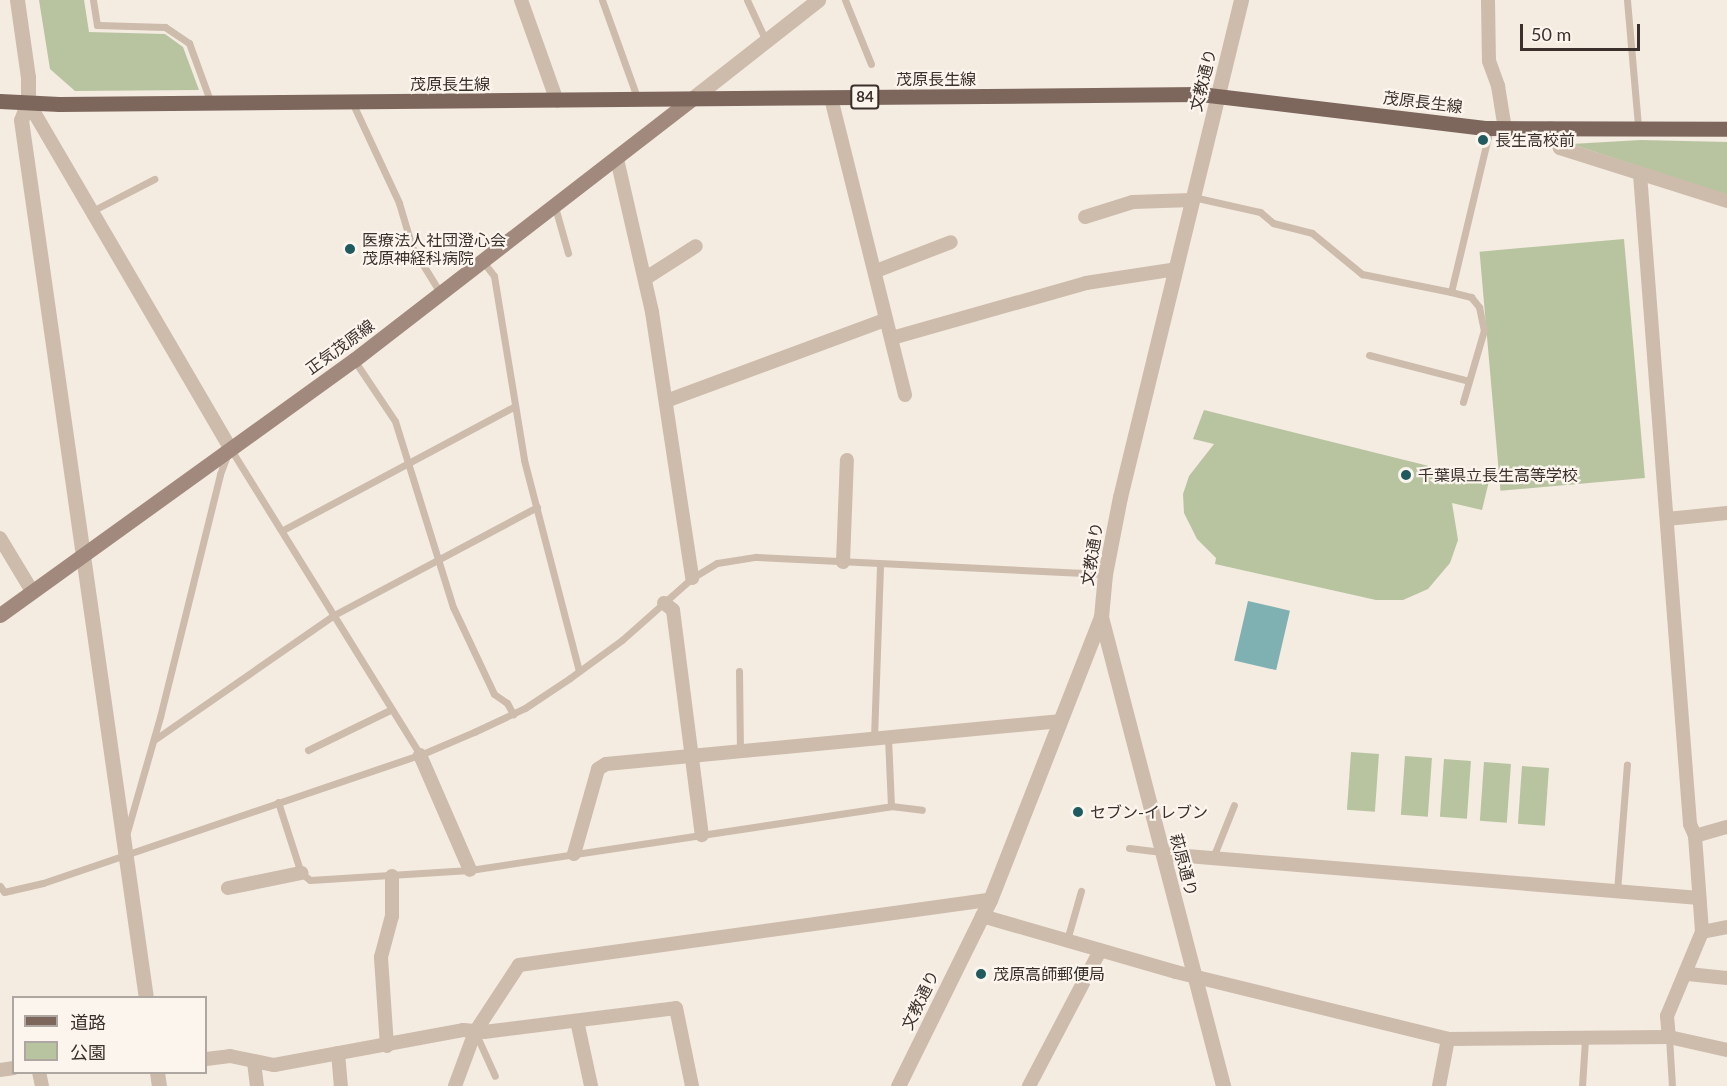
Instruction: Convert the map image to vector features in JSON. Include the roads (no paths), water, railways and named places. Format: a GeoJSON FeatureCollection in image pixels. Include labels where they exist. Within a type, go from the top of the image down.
{"type":"FeatureCollection","features":[{"type":"Feature","properties":{"kind":"main road","name":"茂原長生線"},"geometry":{"type":"LineString","coordinates":[[0,101],[211,103],[1217,95],[1498,129],[1638,127],[1727,129]]}},
{"type":"Feature","properties":{"kind":"main road","name":"正気茂原線"},"geometry":{"type":"LineString","coordinates":[[0,615],[354,360],[484,262],[693,98]]}},
{"type":"Feature","properties":{"kind":"street"},"geometry":{"type":"LineString","coordinates":[[17,0],[28,102],[94,210],[230,448]]}},
{"type":"Feature","properties":{"kind":"street"},"geometry":{"type":"LineString","coordinates":[[521,0],[557,101]]}},
{"type":"Feature","properties":{"kind":"street"},"geometry":{"type":"LineString","coordinates":[[693,98],[818,0]]}},
{"type":"Feature","properties":{"kind":"street","name":"文教通り"},"geometry":{"type":"LineString","coordinates":[[898,1086],[990,900],[1101,617],[1105,574],[1241,0]]}},
{"type":"Feature","properties":{"kind":"street"},"geometry":{"type":"LineString","coordinates":[[1488,0],[1489,61],[1498,86],[1498,129]]}},
{"type":"Feature","properties":{"kind":"street"},"geometry":{"type":"LineString","coordinates":[[831,98],[905,395]]}},
{"type":"Feature","properties":{"kind":"street"},"geometry":{"type":"LineString","coordinates":[[28,102],[21,120],[85,555],[146,996]]}},
{"type":"Feature","properties":{"kind":"street"},"geometry":{"type":"LineString","coordinates":[[1551,128],[1560,148],[1727,201]]}},
{"type":"Feature","properties":{"kind":"street"},"geometry":{"type":"LineString","coordinates":[[617,159],[646,278],[692,578]]}},
{"type":"Feature","properties":{"kind":"street"},"geometry":{"type":"LineString","coordinates":[[1640,174],[1690,824],[1695,836],[1702,932],[1688,974],[1667,1016],[1669,1037]]}},
{"type":"Feature","properties":{"kind":"street"},"geometry":{"type":"LineString","coordinates":[[1085,217],[1133,202],[1193,199]]}},
{"type":"Feature","properties":{"kind":"street"},"geometry":{"type":"LineString","coordinates":[[876,272],[951,243]]}},
{"type":"Feature","properties":{"kind":"street"},"geometry":{"type":"LineString","coordinates":[[646,278],[696,246]]}},
{"type":"Feature","properties":{"kind":"street"},"geometry":{"type":"LineString","coordinates":[[892,338],[1086,283],[1176,269]]}},
{"type":"Feature","properties":{"kind":"street"},"geometry":{"type":"LineString","coordinates":[[666,401],[885,320]]}},
{"type":"Feature","properties":{"kind":"street"},"geometry":{"type":"LineString","coordinates":[[843,562],[847,460]]}},
{"type":"Feature","properties":{"kind":"street"},"geometry":{"type":"LineString","coordinates":[[1667,519],[1727,513]]}},
{"type":"Feature","properties":{"kind":"street"},"geometry":{"type":"LineString","coordinates":[[0,538],[32,591]]}},
{"type":"Feature","properties":{"kind":"street"},"geometry":{"type":"LineString","coordinates":[[664,603],[673,610],[702,835]]}},
{"type":"Feature","properties":{"kind":"street","name":"萩原通り"},"geometry":{"type":"LineString","coordinates":[[1101,617],[1223,1086]]}},
{"type":"Feature","properties":{"kind":"street"},"geometry":{"type":"LineString","coordinates":[[574,854],[601,766],[1059,721]]}},
{"type":"Feature","properties":{"kind":"street"},"geometry":{"type":"LineString","coordinates":[[420,755],[470,870]]}},
{"type":"Feature","properties":{"kind":"street"},"geometry":{"type":"LineString","coordinates":[[1695,836],[1727,827]]}},
{"type":"Feature","properties":{"kind":"street"},"geometry":{"type":"LineString","coordinates":[[1163,853],[1212,860],[1699,898]]}},
{"type":"Feature","properties":{"kind":"street"},"geometry":{"type":"LineString","coordinates":[[228,888],[301,873]]}},
{"type":"Feature","properties":{"kind":"street"},"geometry":{"type":"LineString","coordinates":[[387,1046],[381,957],[392,916],[392,876]]}},
{"type":"Feature","properties":{"kind":"street"},"geometry":{"type":"LineString","coordinates":[[455,1086],[475,1032],[512,972],[524,964],[990,900]]}},
{"type":"Feature","properties":{"kind":"street"},"geometry":{"type":"LineString","coordinates":[[981,916],[1100,951],[1448,1039],[1585,1040],[1669,1037],[1727,1050]]}},
{"type":"Feature","properties":{"kind":"street"},"geometry":{"type":"LineString","coordinates":[[1702,932],[1727,927]]}},
{"type":"Feature","properties":{"kind":"street"},"geometry":{"type":"LineString","coordinates":[[1029,1086],[1100,951]]}},
{"type":"Feature","properties":{"kind":"street"},"geometry":{"type":"LineString","coordinates":[[1688,974],[1727,978]]}},
{"type":"Feature","properties":{"kind":"street"},"geometry":{"type":"LineString","coordinates":[[207,1059],[230,1056],[274,1065],[387,1046],[463,1030],[475,1032],[676,1008],[692,1086]]}},
{"type":"Feature","properties":{"kind":"street"},"geometry":{"type":"LineString","coordinates":[[577,1021],[591,1086]]}},
{"type":"Feature","properties":{"kind":"street"},"geometry":{"type":"LineString","coordinates":[[1439,1086],[1448,1039]]}},
{"type":"Feature","properties":{"kind":"street"},"geometry":{"type":"LineString","coordinates":[[338,1053],[341,1086]]}},
{"type":"Feature","properties":{"kind":"street"},"geometry":{"type":"LineString","coordinates":[[254,1062],[257,1086]]}},
{"type":"Feature","properties":{"kind":"lane"},"geometry":{"type":"LineString","coordinates":[[93,0],[97,25],[165,27],[189,43],[211,103]]}},
{"type":"Feature","properties":{"kind":"lane"},"geometry":{"type":"LineString","coordinates":[[602,0],[638,100]]}},
{"type":"Feature","properties":{"kind":"lane"},"geometry":{"type":"LineString","coordinates":[[747,0],[766,41]]}},
{"type":"Feature","properties":{"kind":"lane"},"geometry":{"type":"LineString","coordinates":[[845,0],[871,64]]}},
{"type":"Feature","properties":{"kind":"lane"},"geometry":{"type":"LineString","coordinates":[[1627,0],[1638,127]]}},
{"type":"Feature","properties":{"kind":"lane"},"geometry":{"type":"LineString","coordinates":[[352,102],[399,203],[412,247],[441,294]]}},
{"type":"Feature","properties":{"kind":"lane"},"geometry":{"type":"LineString","coordinates":[[1451,292],[1498,129]]}},
{"type":"Feature","properties":{"kind":"lane"},"geometry":{"type":"LineString","coordinates":[[94,210],[154,179]]}},
{"type":"Feature","properties":{"kind":"lane"},"geometry":{"type":"LineString","coordinates":[[1193,199],[1260,212],[1273,223],[1312,233],[1362,274],[1471,297],[1482,318],[1484,330],[1463,402]]}},
{"type":"Feature","properties":{"kind":"lane"},"geometry":{"type":"LineString","coordinates":[[555,207],[568,253]]}},
{"type":"Feature","properties":{"kind":"lane"},"geometry":{"type":"LineString","coordinates":[[484,262],[494,276],[515,406],[537,507],[579,671]]}},
{"type":"Feature","properties":{"kind":"lane"},"geometry":{"type":"LineString","coordinates":[[1369,355],[1469,381]]}},
{"type":"Feature","properties":{"kind":"lane"},"geometry":{"type":"LineString","coordinates":[[354,360],[395,421],[453,608],[494,694],[507,703],[513,714]]}},
{"type":"Feature","properties":{"kind":"lane"},"geometry":{"type":"LineString","coordinates":[[283,530],[408,461],[515,406]]}},
{"type":"Feature","properties":{"kind":"lane"},"geometry":{"type":"LineString","coordinates":[[230,448],[283,530],[420,755]]}},
{"type":"Feature","properties":{"kind":"lane"},"geometry":{"type":"LineString","coordinates":[[124,848],[154,740],[220,474],[230,448]]}},
{"type":"Feature","properties":{"kind":"lane"},"geometry":{"type":"LineString","coordinates":[[154,740],[334,615],[537,507]]}},
{"type":"Feature","properties":{"kind":"lane"},"geometry":{"type":"LineString","coordinates":[[0,886],[4,892],[43,883],[124,848],[278,802],[420,755],[513,714],[579,671],[692,578],[717,563],[743,558],[1105,574]]}},
{"type":"Feature","properties":{"kind":"lane"},"geometry":{"type":"LineString","coordinates":[[880,564],[881,738],[891,806]]}},
{"type":"Feature","properties":{"kind":"lane"},"geometry":{"type":"LineString","coordinates":[[739,671],[740,751]]}},
{"type":"Feature","properties":{"kind":"lane"},"geometry":{"type":"LineString","coordinates":[[308,750],[392,709]]}},
{"type":"Feature","properties":{"kind":"lane"},"geometry":{"type":"LineString","coordinates":[[1617,891],[1627,764]]}},
{"type":"Feature","properties":{"kind":"lane"},"geometry":{"type":"LineString","coordinates":[[278,802],[301,873],[317,881],[470,870],[891,806],[922,810]]}},
{"type":"Feature","properties":{"kind":"lane"},"geometry":{"type":"LineString","coordinates":[[1212,860],[1234,805]]}},
{"type":"Feature","properties":{"kind":"lane"},"geometry":{"type":"LineString","coordinates":[[1129,848],[1163,853]]}},
{"type":"Feature","properties":{"kind":"lane"},"geometry":{"type":"LineString","coordinates":[[1067,940],[1081,891]]}},
{"type":"Feature","properties":{"kind":"lane"},"geometry":{"type":"LineString","coordinates":[[475,1032],[495,1076]]}},
{"type":"Feature","properties":{"kind":"lane"},"geometry":{"type":"LineString","coordinates":[[1669,1037],[1672,1086]]}},
{"type":"Feature","properties":{"kind":"lane"},"geometry":{"type":"LineString","coordinates":[[1582,1086],[1585,1040]]}},
{"type":"Feature","properties":{"kind":"water"},"geometry":{"type":"Polygon","coordinates":[[[1248,601],[1290,611],[1276,670],[1234,660],[1248,601]]]}},
{"type":"Feature","properties":{"kind":"place","name":"長生高校前"},"geometry":{"type":"Point","coordinates":[1483,140]}},
{"type":"Feature","properties":{"kind":"place","name":"医療法人社団澄心会 茂原神経科病院"},"geometry":{"type":"Point","coordinates":[350,249]}},
{"type":"Feature","properties":{"kind":"place","name":"千葉県立長生高等学校"},"geometry":{"type":"Point","coordinates":[1406,475]}},
{"type":"Feature","properties":{"kind":"place","name":"セブン-イレブン"},"geometry":{"type":"Point","coordinates":[1078,812]}},
{"type":"Feature","properties":{"kind":"place","name":"茂原高師郵便局"},"geometry":{"type":"Point","coordinates":[981,974]}}]}
